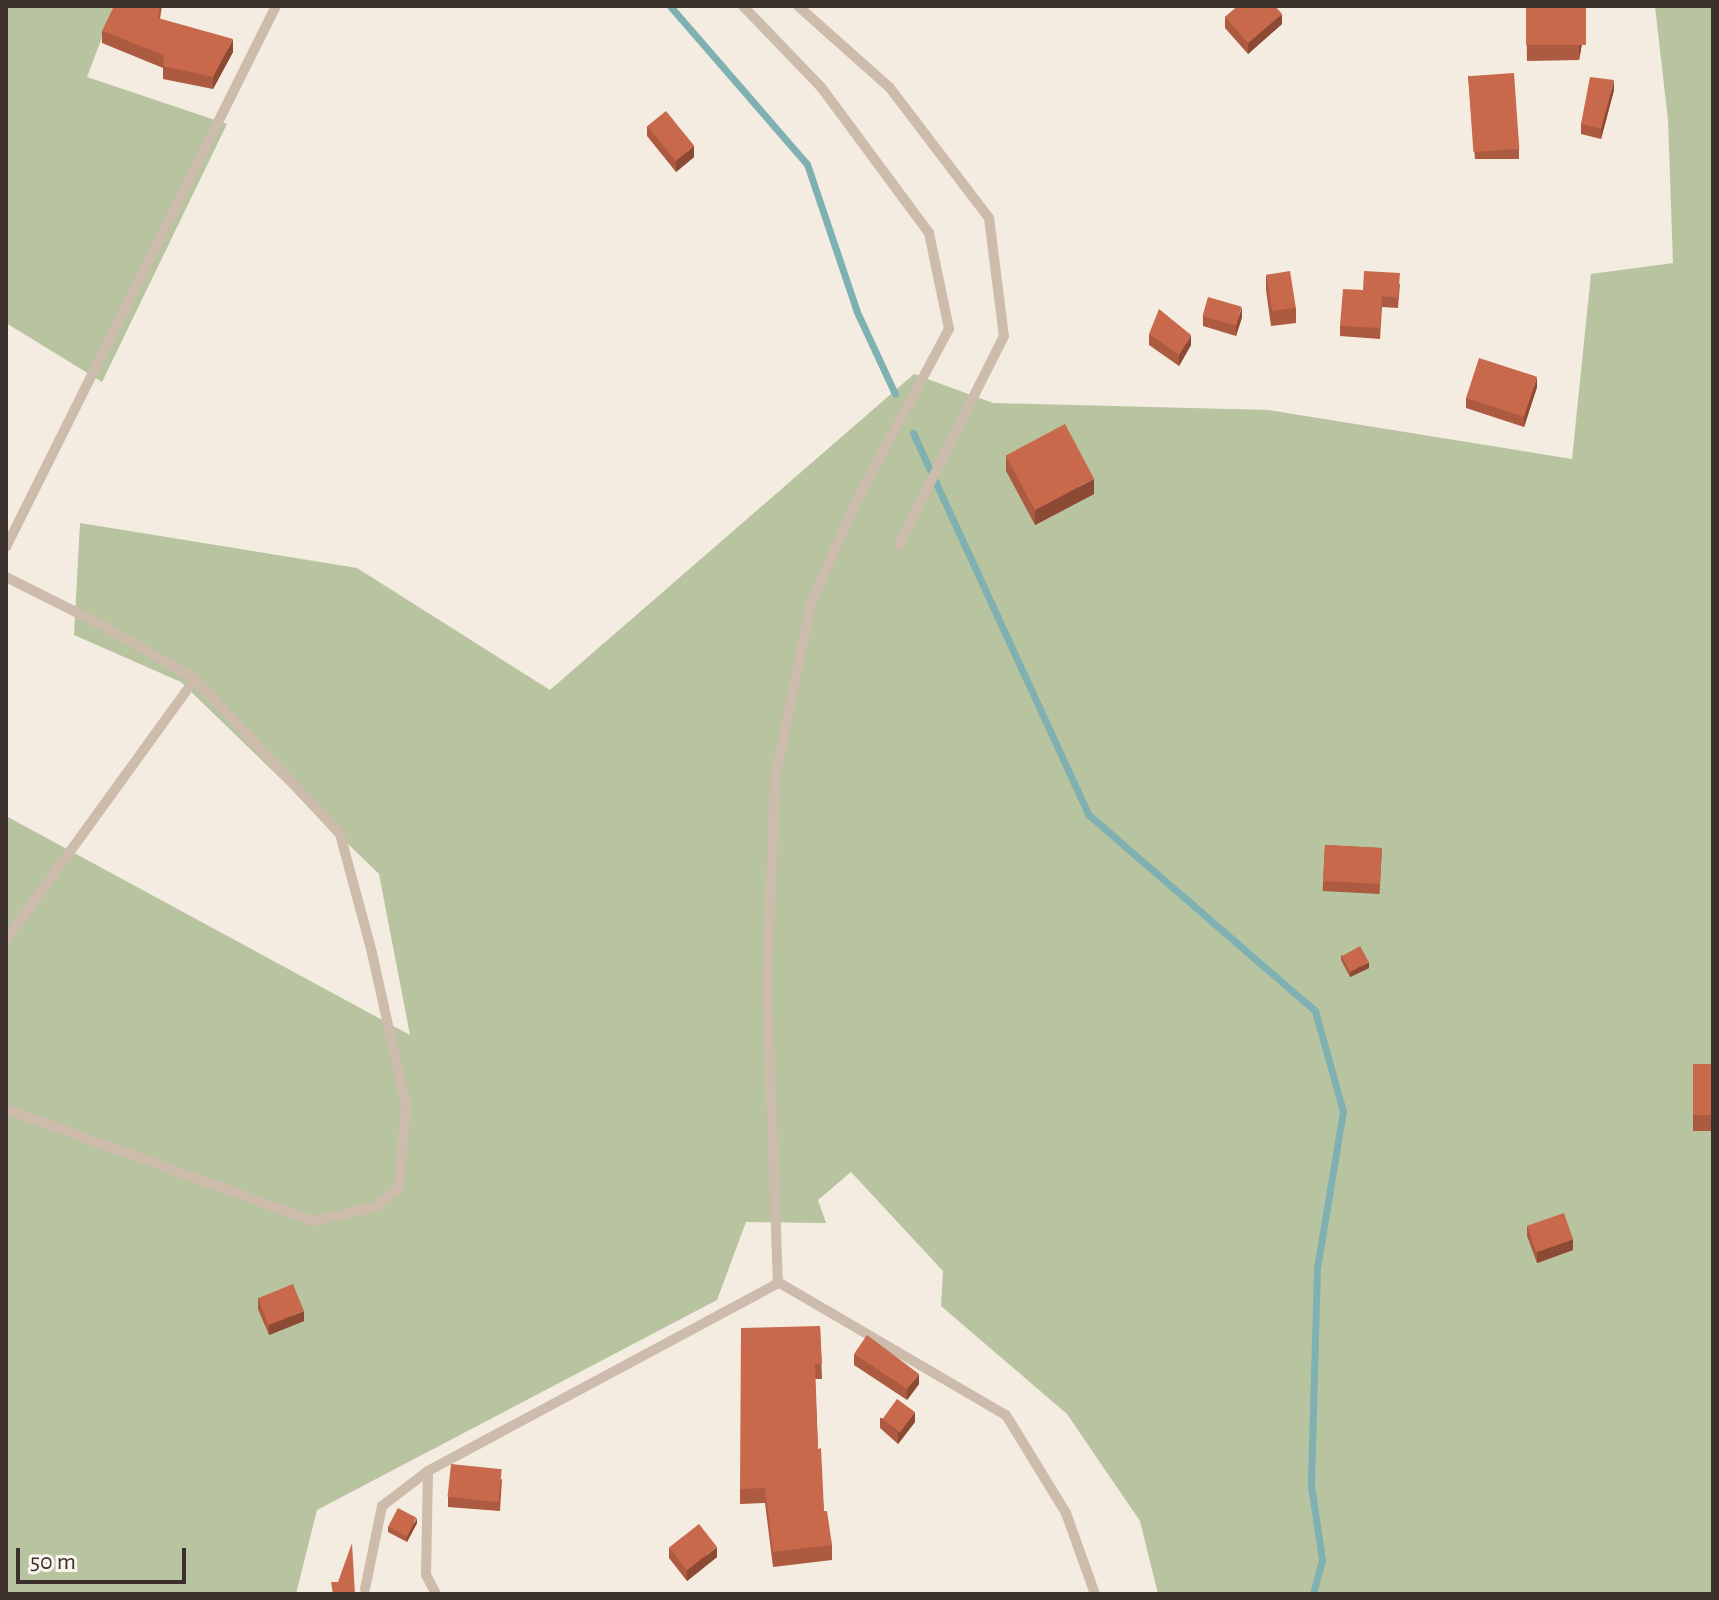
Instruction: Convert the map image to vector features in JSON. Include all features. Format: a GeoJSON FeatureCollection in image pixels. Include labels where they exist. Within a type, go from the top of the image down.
{"type":"FeatureCollection","features":[{"type":"Feature","properties":{"kind":"lane"},"geometry":{"type":"LineString","coordinates":[[6,547],[276,6]]}},
{"type":"Feature","properties":{"kind":"lane"},"geometry":{"type":"LineString","coordinates":[[743,6],[821,87],[929,233],[949,329],[856,502],[811,603],[775,779],[767,985],[779,1283]]}},
{"type":"Feature","properties":{"kind":"lane"},"geometry":{"type":"LineString","coordinates":[[798,6],[890,88],[989,218],[1004,336],[899,545]]}},
{"type":"Feature","properties":{"kind":"lane"},"geometry":{"type":"LineString","coordinates":[[6,577],[102,625],[195,679],[340,834],[372,953],[406,1105],[399,1187],[375,1207],[313,1221],[6,1109]]}},
{"type":"Feature","properties":{"kind":"lane"},"geometry":{"type":"LineString","coordinates":[[6,940],[195,679]]}},
{"type":"Feature","properties":{"kind":"lane"},"geometry":{"type":"LineString","coordinates":[[365,1589],[382,1506],[428,1471],[779,1283]]}},
{"type":"Feature","properties":{"kind":"lane"},"geometry":{"type":"LineString","coordinates":[[779,1283],[1006,1415],[1066,1513],[1095,1594]]}},
{"type":"Feature","properties":{"kind":"lane"},"geometry":{"type":"LineString","coordinates":[[428,1471],[426,1575],[436,1594]]}},
{"type":"Feature","properties":{"kind":"green space"},"geometry":{"type":"Polygon","coordinates":[[[6,6],[114,6],[87,77],[227,124],[102,382],[6,323],[6,6]]]}},
{"type":"Feature","properties":{"kind":"green space"},"geometry":{"type":"Polygon","coordinates":[[[1655,6],[1713,6],[1713,1594],[1158,1594],[1140,1521],[1067,1414],[941,1306],[943,1271],[851,1172],[818,1200],[826,1223],[746,1222],[717,1300],[317,1510],[296,1594],[6,1594],[6,816],[410,1035],[379,874],[181,682],[74,635],[80,523],[357,568],[550,690],[914,374],[993,403],[1269,410],[1572,459],[1591,274],[1673,263],[1668,120],[1655,6]]]}},
{"type":"Feature","properties":{"kind":"building"},"geometry":{"type":"Polygon","coordinates":[[[114,6],[160,6],[158,18],[233,39],[213,77],[163,66],[164,55],[102,31],[114,6]]]}},
{"type":"Feature","properties":{"kind":"building"},"geometry":{"type":"Polygon","coordinates":[[[1238,6],[1275,6],[1282,14],[1248,43],[1225,17],[1238,6]]]}},
{"type":"Feature","properties":{"kind":"building"},"geometry":{"type":"Polygon","coordinates":[[[1526,6],[1586,6],[1586,45],[1526,45],[1526,6]]]}},
{"type":"Feature","properties":{"kind":"building"},"geometry":{"type":"Polygon","coordinates":[[[1514,73],[1519,149],[1473,152],[1468,76],[1514,73]]]}},
{"type":"Feature","properties":{"kind":"building"},"geometry":{"type":"Polygon","coordinates":[[[1590,77],[1614,80],[1601,129],[1581,124],[1590,77]]]}},
{"type":"Feature","properties":{"kind":"building"},"geometry":{"type":"Polygon","coordinates":[[[666,111],[694,146],[676,161],[647,126],[666,111]]]}},
{"type":"Feature","properties":{"kind":"building"},"geometry":{"type":"Polygon","coordinates":[[[1290,271],[1296,308],[1272,311],[1266,275],[1290,271]]]}},
{"type":"Feature","properties":{"kind":"building"},"geometry":{"type":"Polygon","coordinates":[[[1364,271],[1400,273],[1398,298],[1382,296],[1380,328],[1340,326],[1343,289],[1363,290],[1364,271]]]}},
{"type":"Feature","properties":{"kind":"building"},"geometry":{"type":"Polygon","coordinates":[[[1208,297],[1242,307],[1236,326],[1202,316],[1208,297]]]}},
{"type":"Feature","properties":{"kind":"building"},"geometry":{"type":"Polygon","coordinates":[[[1159,309],[1191,335],[1179,355],[1149,334],[1159,309]]]}},
{"type":"Feature","properties":{"kind":"building"},"geometry":{"type":"Polygon","coordinates":[[[1479,358],[1537,377],[1524,417],[1466,398],[1479,358]]]}},
{"type":"Feature","properties":{"kind":"building"},"geometry":{"type":"Polygon","coordinates":[[[1065,424],[1094,479],[1035,510],[1006,455],[1065,424]]]}},
{"type":"Feature","properties":{"kind":"building"},"geometry":{"type":"Polygon","coordinates":[[[1325,845],[1382,848],[1380,884],[1323,881],[1325,845]]]}},
{"type":"Feature","properties":{"kind":"building"},"geometry":{"type":"Polygon","coordinates":[[[1360,946],[1369,962],[1350,972],[1342,956],[1360,946]]]}},
{"type":"Feature","properties":{"kind":"building"},"geometry":{"type":"Polygon","coordinates":[[[1693,1064],[1713,1064],[1713,1115],[1693,1115],[1693,1064]]]}},
{"type":"Feature","properties":{"kind":"building"},"geometry":{"type":"Polygon","coordinates":[[[1564,1213],[1573,1239],[1536,1252],[1527,1226],[1564,1213]]]}},
{"type":"Feature","properties":{"kind":"building"},"geometry":{"type":"Polygon","coordinates":[[[293,1284],[304,1311],[269,1325],[258,1298],[293,1284]]]}},
{"type":"Feature","properties":{"kind":"building"},"geometry":{"type":"Polygon","coordinates":[[[820,1326],[822,1364],[815,1364],[818,1449],[821,1448],[824,1511],[827,1511],[832,1545],[773,1552],[765,1488],[740,1489],[741,1328],[820,1326]]]}},
{"type":"Feature","properties":{"kind":"building"},"geometry":{"type":"Polygon","coordinates":[[[867,1335],[919,1374],[907,1389],[854,1354],[867,1335]]]}},
{"type":"Feature","properties":{"kind":"building"},"geometry":{"type":"Polygon","coordinates":[[[897,1399],[915,1412],[900,1432],[882,1419],[897,1399]]]}},
{"type":"Feature","properties":{"kind":"building"},"geometry":{"type":"Polygon","coordinates":[[[451,1464],[502,1469],[498,1502],[448,1497],[451,1464]]]}},
{"type":"Feature","properties":{"kind":"building"},"geometry":{"type":"Polygon","coordinates":[[[398,1508],[417,1518],[407,1536],[388,1527],[398,1508]]]}},
{"type":"Feature","properties":{"kind":"building"},"geometry":{"type":"Polygon","coordinates":[[[699,1524],[717,1547],[687,1570],[669,1547],[699,1524]]]}},
{"type":"Feature","properties":{"kind":"building"},"geometry":{"type":"Polygon","coordinates":[[[352,1543],[355,1594],[333,1594],[331,1582],[338,1582],[352,1543]]]}},
{"type":"Feature","properties":{"kind":"waterway"},"geometry":{"type":"LineString","coordinates":[[670,6],[807,164],[857,312],[895,394]]}},
{"type":"Feature","properties":{"kind":"waterway"},"geometry":{"type":"LineString","coordinates":[[913,433],[1089,815],[1315,1011],[1343,1111],[1317,1268],[1311,1486],[1322,1560],[1313,1594]]}}]}
